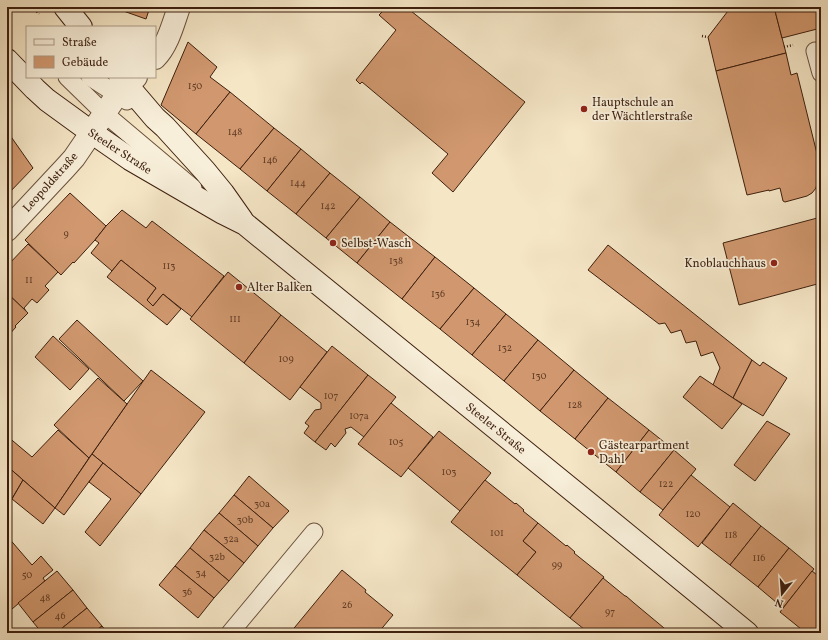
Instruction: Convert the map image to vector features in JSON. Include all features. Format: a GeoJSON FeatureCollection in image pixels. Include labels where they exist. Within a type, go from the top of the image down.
{"type":"FeatureCollection","features":[{"type":"Feature","properties":{"kind":"main road"},"geometry":{"type":"LineString","coordinates":[[65,7],[80,26]]}},
{"type":"Feature","properties":{"kind":"main road"},"geometry":{"type":"LineString","coordinates":[[156,57],[168,38],[179,7]]}},
{"type":"Feature","properties":{"kind":"main road","name":"Steeler Straße"},"geometry":{"type":"LineString","coordinates":[[7,60],[47,100],[130,159],[223,213],[245,224],[747,633]]}},
{"type":"Feature","properties":{"kind":"main road","name":"Steeler Straße"},"geometry":{"type":"LineString","coordinates":[[125,84],[205,171],[245,224]]}},
{"type":"Feature","properties":{"kind":"main road","name":"Leopoldstraße"},"geometry":{"type":"LineString","coordinates":[[7,230],[74,158],[125,84]]}},
{"type":"Feature","properties":{"kind":"lane"},"geometry":{"type":"LineString","coordinates":[[815,51],[821,73]]}},
{"type":"Feature","properties":{"kind":"lane"},"geometry":{"type":"LineString","coordinates":[[68,78],[104,113],[223,213]]}},
{"type":"Feature","properties":{"kind":"lane","name":"Steeler Straße"},"geometry":{"type":"LineString","coordinates":[[95,78],[125,84]]}},
{"type":"Feature","properties":{"kind":"lane"},"geometry":{"type":"LineString","coordinates":[[230,633],[314,532]]}},
{"type":"Feature","properties":{"kind":"path"},"geometry":{"type":"LineString","coordinates":[[702,36],[708,37]]}},
{"type":"Feature","properties":{"kind":"building"},"geometry":{"type":"Polygon","coordinates":[[[112,7],[150,7],[146,19],[112,7]]]}},
{"type":"Feature","properties":{"kind":"building"},"geometry":{"type":"Polygon","coordinates":[[[387,7],[406,7],[525,102],[453,192],[432,173],[448,154],[362,82],[360,84],[356,80],[396,30],[379,15],[387,7]]]}},
{"type":"Feature","properties":{"kind":"building"},"geometry":{"type":"Polygon","coordinates":[[[731,7],[774,7],[786,53],[716,71],[708,37],[731,7]]]}},
{"type":"Feature","properties":{"kind":"building"},"geometry":{"type":"Polygon","coordinates":[[[774,7],[821,7],[821,28],[782,38],[774,7]]]}},
{"type":"Feature","properties":{"kind":"building"},"geometry":{"type":"Polygon","coordinates":[[[188,42],[217,67],[210,77],[230,92],[196,134],[161,105],[188,42]]]}},
{"type":"Feature","properties":{"kind":"building"},"geometry":{"type":"Polygon","coordinates":[[[786,53],[791,75],[797,73],[821,170],[821,177],[817,178],[816,188],[812,193],[807,196],[785,202],[783,201],[780,188],[747,195],[716,71],[786,53]]]}},
{"type":"Feature","properties":{"kind":"building"},"geometry":{"type":"Polygon","coordinates":[[[230,92],[274,128],[240,169],[196,134],[230,92]]]}},
{"type":"Feature","properties":{"kind":"building"},"geometry":{"type":"Polygon","coordinates":[[[274,128],[301,149],[267,191],[240,169],[274,128]]]}},
{"type":"Feature","properties":{"kind":"building"},"geometry":{"type":"Polygon","coordinates":[[[7,131],[33,168],[7,195],[7,131]]]}},
{"type":"Feature","properties":{"kind":"building"},"geometry":{"type":"Polygon","coordinates":[[[301,149],[330,173],[296,214],[267,191],[301,149]]]}},
{"type":"Feature","properties":{"kind":"building"},"geometry":{"type":"Polygon","coordinates":[[[330,173],[360,197],[326,238],[296,214],[330,173]]]}},
{"type":"Feature","properties":{"kind":"building"},"geometry":{"type":"Polygon","coordinates":[[[70,193],[106,226],[74,263],[73,262],[61,275],[25,240],[70,193]]]}},
{"type":"Feature","properties":{"kind":"building"},"geometry":{"type":"Polygon","coordinates":[[[360,197],[390,222],[357,263],[326,238],[360,197]]]}},
{"type":"Feature","properties":{"kind":"building"},"geometry":{"type":"Polygon","coordinates":[[[122,210],[146,228],[152,221],[224,276],[192,317],[163,294],[153,306],[147,300],[156,288],[121,260],[112,271],[91,253],[99,243],[95,240],[122,210]]]}},
{"type":"Feature","properties":{"kind":"building","name":"Knoblauchhaus"},"geometry":{"type":"Polygon","coordinates":[[[821,217],[821,283],[739,305],[723,243],[821,217]]]}},
{"type":"Feature","properties":{"kind":"building"},"geometry":{"type":"Polygon","coordinates":[[[390,222],[435,257],[402,299],[357,263],[390,222]]]}},
{"type":"Feature","properties":{"kind":"building"},"geometry":{"type":"Polygon","coordinates":[[[28,244],[58,272],[45,286],[49,290],[37,303],[32,299],[24,308],[26,311],[7,293],[7,266],[28,244]]]}},
{"type":"Feature","properties":{"kind":"building"},"geometry":{"type":"Polygon","coordinates":[[[608,245],[752,360],[733,398],[713,385],[720,368],[713,352],[701,356],[696,341],[686,343],[681,330],[671,333],[665,323],[659,324],[588,270],[608,245]]]}},
{"type":"Feature","properties":{"kind":"building"},"geometry":{"type":"Polygon","coordinates":[[[435,257],[474,288],[440,329],[402,299],[435,257]]]}},
{"type":"Feature","properties":{"kind":"building"},"geometry":{"type":"Polygon","coordinates":[[[121,260],[156,288],[147,300],[153,306],[163,294],[181,309],[167,325],[107,277],[121,260]]]}},
{"type":"Feature","properties":{"kind":"building"},"geometry":{"type":"Polygon","coordinates":[[[228,272],[281,315],[244,363],[190,319],[228,272]]]}},
{"type":"Feature","properties":{"kind":"building"},"geometry":{"type":"Polygon","coordinates":[[[474,288],[506,314],[472,355],[440,329],[474,288]]]}},
{"type":"Feature","properties":{"kind":"building"},"geometry":{"type":"Polygon","coordinates":[[[7,293],[28,313],[15,326],[16,327],[7,337],[7,293]]]}},
{"type":"Feature","properties":{"kind":"building"},"geometry":{"type":"Polygon","coordinates":[[[506,314],[538,340],[504,381],[472,355],[506,314]]]}},
{"type":"Feature","properties":{"kind":"building"},"geometry":{"type":"Polygon","coordinates":[[[281,315],[327,352],[290,400],[244,363],[281,315]]]}},
{"type":"Feature","properties":{"kind":"building"},"geometry":{"type":"Polygon","coordinates":[[[77,320],[143,381],[124,401],[59,339],[77,320]]]}},
{"type":"Feature","properties":{"kind":"building"},"geometry":{"type":"Polygon","coordinates":[[[53,336],[89,369],[70,390],[35,357],[53,336]]]}},
{"type":"Feature","properties":{"kind":"building"},"geometry":{"type":"Polygon","coordinates":[[[538,340],[574,370],[540,411],[504,381],[538,340]]]}},
{"type":"Feature","properties":{"kind":"building"},"geometry":{"type":"Polygon","coordinates":[[[332,346],[368,375],[315,442],[304,433],[309,426],[305,423],[315,410],[321,409],[321,403],[300,387],[332,346]]]}},
{"type":"Feature","properties":{"kind":"building"},"geometry":{"type":"Polygon","coordinates":[[[752,360],[760,366],[763,362],[787,378],[763,416],[733,398],[752,360]]]}},
{"type":"Feature","properties":{"kind":"building"},"geometry":{"type":"Polygon","coordinates":[[[151,370],[205,412],[141,494],[92,454],[151,370]]]}},
{"type":"Feature","properties":{"kind":"building"},"geometry":{"type":"Polygon","coordinates":[[[574,370],[608,398],[575,439],[540,411],[574,370]]]}},
{"type":"Feature","properties":{"kind":"building"},"geometry":{"type":"Polygon","coordinates":[[[368,375],[396,397],[364,437],[351,427],[345,429],[346,433],[335,447],[331,443],[326,450],[315,442],[368,375]]]}},
{"type":"Feature","properties":{"kind":"building"},"geometry":{"type":"Polygon","coordinates":[[[700,376],[742,404],[722,429],[683,397],[700,376]]]}},
{"type":"Feature","properties":{"kind":"building"},"geometry":{"type":"Polygon","coordinates":[[[98,378],[127,404],[89,458],[54,425],[98,378]]]}},
{"type":"Feature","properties":{"kind":"building"},"geometry":{"type":"Polygon","coordinates":[[[608,398],[649,430],[616,472],[575,439],[608,398]]]}},
{"type":"Feature","properties":{"kind":"building"},"geometry":{"type":"Polygon","coordinates":[[[391,403],[433,437],[401,477],[358,444],[391,403]]]}},
{"type":"Feature","properties":{"kind":"building"},"geometry":{"type":"Polygon","coordinates":[[[767,421],[790,434],[755,481],[734,465],[767,421]]]}},
{"type":"Feature","properties":{"kind":"building"},"geometry":{"type":"Polygon","coordinates":[[[58,430],[89,458],[55,508],[7,466],[7,436],[32,457],[58,430]]]}},
{"type":"Feature","properties":{"kind":"building"},"geometry":{"type":"Polygon","coordinates":[[[649,430],[674,450],[640,492],[616,472],[649,430]]]}},
{"type":"Feature","properties":{"kind":"building"},"geometry":{"type":"Polygon","coordinates":[[[439,431],[491,473],[460,511],[408,468],[439,431]]]}},
{"type":"Feature","properties":{"kind":"building"},"geometry":{"type":"Polygon","coordinates":[[[674,450],[696,469],[663,510],[640,492],[674,450]]]}},
{"type":"Feature","properties":{"kind":"building"},"geometry":{"type":"Polygon","coordinates":[[[92,454],[103,463],[64,515],[55,508],[92,454]]]}},
{"type":"Feature","properties":{"kind":"building"},"geometry":{"type":"Polygon","coordinates":[[[103,463],[141,494],[100,546],[85,532],[111,499],[89,482],[103,463]]]}},
{"type":"Feature","properties":{"kind":"building"},"geometry":{"type":"Polygon","coordinates":[[[7,466],[23,480],[10,502],[7,499],[7,466]]]}},
{"type":"Feature","properties":{"kind":"building"},"geometry":{"type":"Polygon","coordinates":[[[691,475],[730,507],[698,547],[659,515],[691,475]]]}},
{"type":"Feature","properties":{"kind":"building"},"geometry":{"type":"Polygon","coordinates":[[[249,476],[289,511],[273,528],[234,495],[249,476]]]}},
{"type":"Feature","properties":{"kind":"building"},"geometry":{"type":"Polygon","coordinates":[[[23,480],[55,508],[43,524],[12,499],[23,480]]]}},
{"type":"Feature","properties":{"kind":"building"},"geometry":{"type":"Polygon","coordinates":[[[485,480],[515,504],[516,503],[524,510],[523,511],[538,523],[523,541],[536,552],[517,575],[451,522],[485,480]]]}},
{"type":"Feature","properties":{"kind":"building"},"geometry":{"type":"Polygon","coordinates":[[[234,495],[273,528],[258,546],[219,513],[234,495]]]}},
{"type":"Feature","properties":{"kind":"building"},"geometry":{"type":"Polygon","coordinates":[[[733,503],[761,526],[730,565],[702,543],[733,503]]]}},
{"type":"Feature","properties":{"kind":"building"},"geometry":{"type":"Polygon","coordinates":[[[219,513],[258,546],[244,563],[204,530],[219,513]]]}},
{"type":"Feature","properties":{"kind":"building"},"geometry":{"type":"Polygon","coordinates":[[[538,523],[566,546],[567,545],[575,552],[574,553],[604,577],[570,618],[517,575],[536,552],[523,541],[538,523]]]}},
{"type":"Feature","properties":{"kind":"building"},"geometry":{"type":"Polygon","coordinates":[[[761,526],[789,548],[758,587],[730,565],[761,526]]]}},
{"type":"Feature","properties":{"kind":"building"},"geometry":{"type":"Polygon","coordinates":[[[204,530],[244,563],[229,581],[190,548],[204,530]]]}},
{"type":"Feature","properties":{"kind":"building"},"geometry":{"type":"Polygon","coordinates":[[[7,536],[32,565],[41,556],[53,570],[43,578],[45,581],[12,609],[7,603],[7,536]]]}},
{"type":"Feature","properties":{"kind":"building"},"geometry":{"type":"Polygon","coordinates":[[[190,548],[229,581],[214,598],[175,566],[190,548]]]}},
{"type":"Feature","properties":{"kind":"building"},"geometry":{"type":"Polygon","coordinates":[[[789,548],[814,569],[783,608],[758,587],[789,548]]]}},
{"type":"Feature","properties":{"kind":"building"},"geometry":{"type":"Polygon","coordinates":[[[175,566],[214,598],[198,618],[159,585],[175,566]]]}},
{"type":"Feature","properties":{"kind":"building"},"geometry":{"type":"Polygon","coordinates":[[[342,570],[366,590],[365,592],[393,615],[378,633],[290,633],[342,570]]]}},
{"type":"Feature","properties":{"kind":"building"},"geometry":{"type":"Polygon","coordinates":[[[57,571],[73,590],[33,622],[18,603],[57,571]]]}},
{"type":"Feature","properties":{"kind":"building"},"geometry":{"type":"Polygon","coordinates":[[[812,571],[821,578],[821,633],[806,633],[780,612],[812,571]]]}},
{"type":"Feature","properties":{"kind":"building"},"geometry":{"type":"Polygon","coordinates":[[[603,578],[664,628],[660,633],[589,633],[570,618],[603,578]]]}},
{"type":"Feature","properties":{"kind":"building"},"geometry":{"type":"Polygon","coordinates":[[[73,590],[87,608],[56,633],[42,633],[33,622],[73,590]]]}},
{"type":"Feature","properties":{"kind":"building"},"geometry":{"type":"Polygon","coordinates":[[[87,608],[102,626],[93,633],[56,633],[87,608]]]}},
{"type":"Feature","properties":{"kind":"building"},"geometry":{"type":"Polygon","coordinates":[[[102,626],[108,633],[93,633],[102,626]]]}},
{"type":"Feature","properties":{"kind":"building"},"geometry":{"type":"Polygon","coordinates":[[[664,628],[670,633],[660,633],[664,628]]]}},
{"type":"Feature","properties":{"kind":"place","name":"Hauptschule an der Wächtlerstraße"},"geometry":{"type":"Point","coordinates":[584,109]}},
{"type":"Feature","properties":{"kind":"place","name":"Selbst-Wasch"},"geometry":{"type":"Point","coordinates":[333,243]}},
{"type":"Feature","properties":{"kind":"place","name":"Knoblauchhaus"},"geometry":{"type":"Point","coordinates":[774,263]}},
{"type":"Feature","properties":{"kind":"place","name":"Alter Balken"},"geometry":{"type":"Point","coordinates":[239,287]}},
{"type":"Feature","properties":{"kind":"place","name":"Gästearpartment Dahl"},"geometry":{"type":"Point","coordinates":[591,452]}}]}
